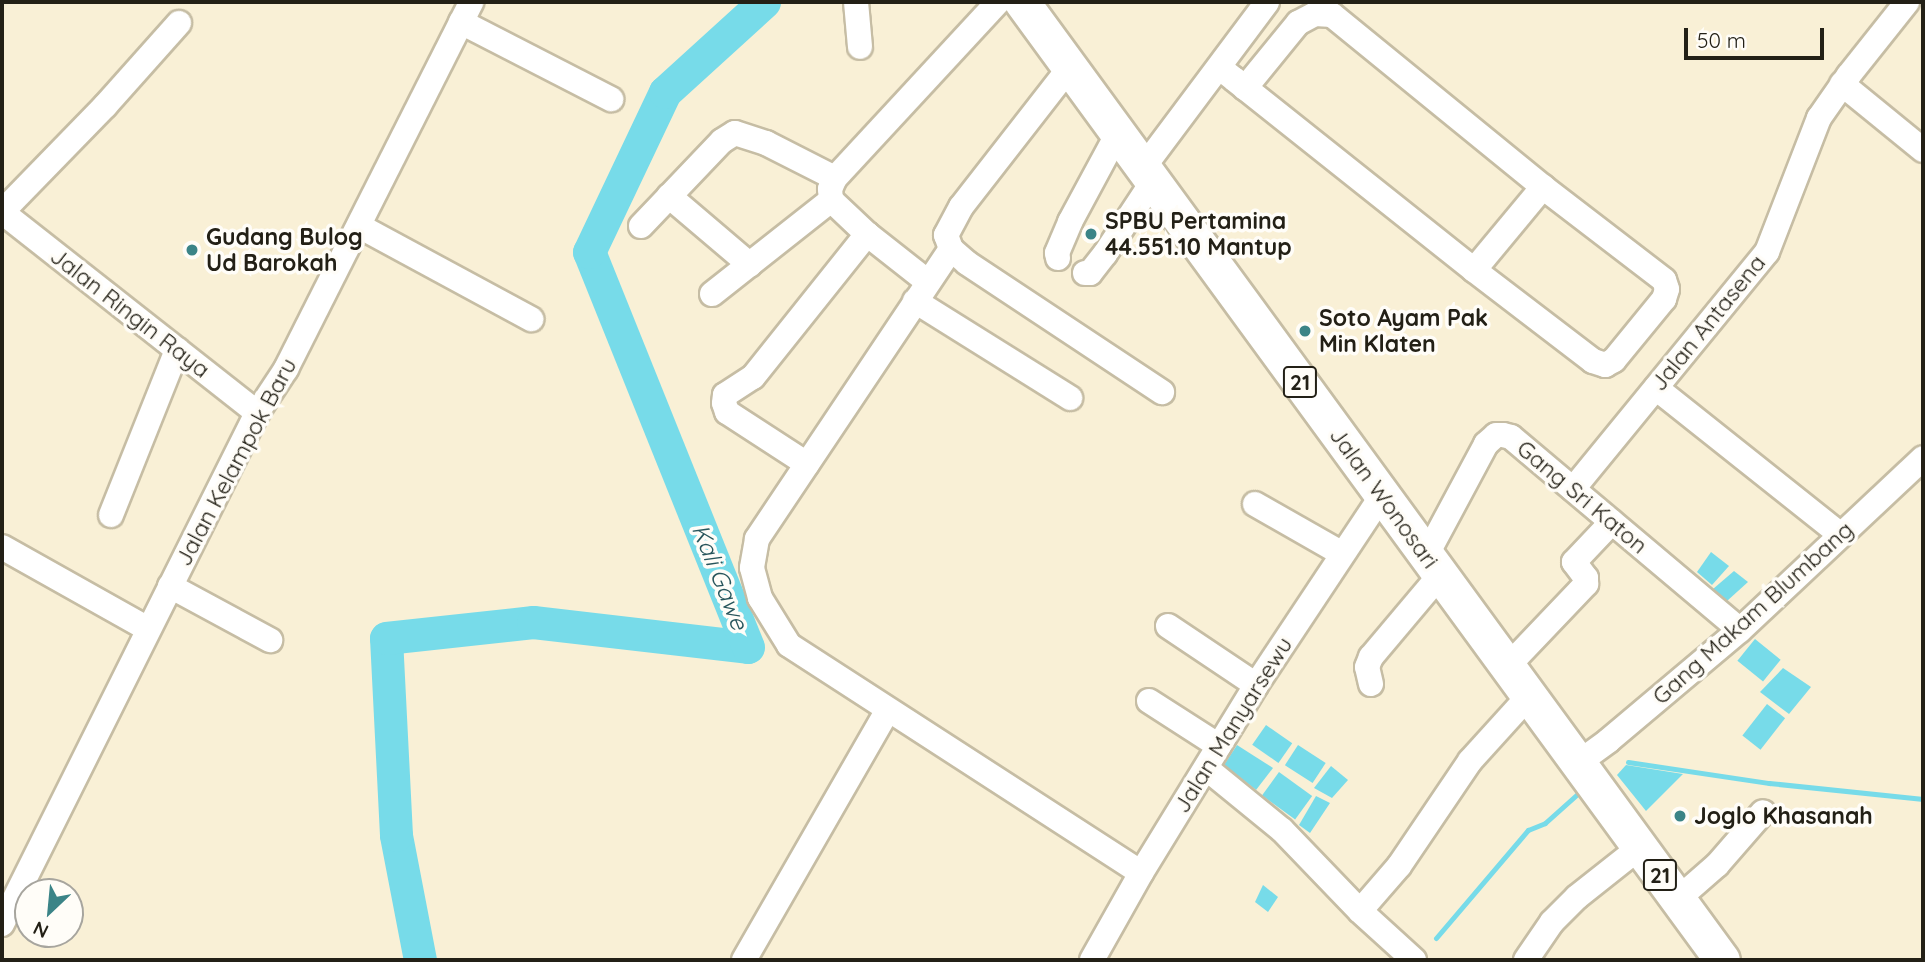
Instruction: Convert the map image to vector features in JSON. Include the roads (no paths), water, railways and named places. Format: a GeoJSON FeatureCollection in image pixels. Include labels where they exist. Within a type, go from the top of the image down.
{"type":"FeatureCollection","features":[{"type":"Feature","properties":{"kind":"highway","name":"Jalan Wonosari"},"geometry":{"type":"LineString","coordinates":[[1022,2],[1678,899],[1717,958]]}},
{"type":"Feature","properties":{"kind":"street"},"geometry":{"type":"LineString","coordinates":[[856,2],[860,47]]}},
{"type":"Feature","properties":{"kind":"street"},"geometry":{"type":"LineString","coordinates":[[712,294],[750,264],[833,189],[998,2]]}},
{"type":"Feature","properties":{"kind":"street"},"geometry":{"type":"LineString","coordinates":[[1084,273],[1090,273],[1105,254],[1148,175],[1162,140],[1220,68],[1267,2]]}},
{"type":"Feature","properties":{"kind":"street","name":"Jalan Antasena"},"geometry":{"type":"LineString","coordinates":[[1573,489],[1767,252],[1819,118],[1842,84],[1907,2]]}},
{"type":"Feature","properties":{"kind":"street"},"geometry":{"type":"LineString","coordinates":[[466,12],[611,99]]}},
{"type":"Feature","properties":{"kind":"street","name":"Jalan Kelampok Baru"},"geometry":{"type":"LineString","coordinates":[[2,924],[257,413],[286,369],[466,12]]}},
{"type":"Feature","properties":{"kind":"street"},"geometry":{"type":"LineString","coordinates":[[1220,68],[1245,88],[1474,270],[1593,361],[1605,365],[1614,360],[1664,299],[1667,289],[1664,281],[1543,187],[1332,15],[1315,14],[1298,23],[1245,88]]}},
{"type":"Feature","properties":{"kind":"street"},"geometry":{"type":"LineString","coordinates":[[2,212],[105,106],[179,23]]}},
{"type":"Feature","properties":{"kind":"street"},"geometry":{"type":"LineString","coordinates":[[1070,67],[950,224],[946,235],[951,249],[967,263],[1162,392]]}},
{"type":"Feature","properties":{"kind":"street"},"geometry":{"type":"LineString","coordinates":[[1842,84],[1923,150]]}},
{"type":"Feature","properties":{"kind":"street"},"geometry":{"type":"LineString","coordinates":[[641,226],[722,141],[735,133],[766,143],[833,189],[867,234],[921,291],[1070,398]]}},
{"type":"Feature","properties":{"kind":"street"},"geometry":{"type":"LineString","coordinates":[[1058,258],[1057,253],[1070,222],[1118,133]]}},
{"type":"Feature","properties":{"kind":"street"},"geometry":{"type":"LineString","coordinates":[[1474,270],[1543,187]]}},
{"type":"Feature","properties":{"kind":"street"},"geometry":{"type":"LineString","coordinates":[[669,196],[750,264]]}},
{"type":"Feature","properties":{"kind":"street","name":"Jalan Ringin Raya"},"geometry":{"type":"LineString","coordinates":[[2,212],[257,413]]}},
{"type":"Feature","properties":{"kind":"street"},"geometry":{"type":"LineString","coordinates":[[359,226],[531,319]]}},
{"type":"Feature","properties":{"kind":"street"},"geometry":{"type":"LineString","coordinates":[[807,464],[727,412],[725,396],[753,377],[867,234]]}},
{"type":"Feature","properties":{"kind":"street"},"geometry":{"type":"LineString","coordinates":[[951,249],[757,539],[752,568],[760,598],[789,645],[887,711],[1141,873]]}},
{"type":"Feature","properties":{"kind":"street"},"geometry":{"type":"LineString","coordinates":[[111,515],[177,350]]}},
{"type":"Feature","properties":{"kind":"street"},"geometry":{"type":"LineString","coordinates":[[1656,388],[1841,535]]}},
{"type":"Feature","properties":{"kind":"street","name":"Gang Sri Katon"},"geometry":{"type":"LineString","coordinates":[[1433,565],[1486,444],[1496,435],[1511,437],[1740,630]]}},
{"type":"Feature","properties":{"kind":"street","name":"Gang Makam Blumbang"},"geometry":{"type":"LineString","coordinates":[[1588,776],[1608,741],[1740,630],[1923,458]]}},
{"type":"Feature","properties":{"kind":"street","name":"Jalan Manyarsewu"},"geometry":{"type":"LineString","coordinates":[[1092,960],[1141,873],[1256,685],[1381,495]]}},
{"type":"Feature","properties":{"kind":"street"},"geometry":{"type":"LineString","coordinates":[[1255,504],[1342,553]]}},
{"type":"Feature","properties":{"kind":"street"},"geometry":{"type":"LineString","coordinates":[[1507,667],[1586,584],[1586,578],[1574,562],[1612,522]]}},
{"type":"Feature","properties":{"kind":"street"},"geometry":{"type":"LineString","coordinates":[[2,547],[149,629]]}},
{"type":"Feature","properties":{"kind":"street"},"geometry":{"type":"LineString","coordinates":[[1371,684],[1367,667],[1371,657],[1433,565]]}},
{"type":"Feature","properties":{"kind":"street"},"geometry":{"type":"LineString","coordinates":[[170,586],[270,640]]}},
{"type":"Feature","properties":{"kind":"street"},"geometry":{"type":"LineString","coordinates":[[1168,626],[1256,685]]}},
{"type":"Feature","properties":{"kind":"street"},"geometry":{"type":"LineString","coordinates":[[1360,911],[1399,866],[1469,761],[1529,696]]}},
{"type":"Feature","properties":{"kind":"street"},"geometry":{"type":"LineString","coordinates":[[1149,701],[1219,746]]}},
{"type":"Feature","properties":{"kind":"street"},"geometry":{"type":"LineString","coordinates":[[744,960],[887,711]]}},
{"type":"Feature","properties":{"kind":"street"},"geometry":{"type":"LineString","coordinates":[[1206,768],[1282,831],[1408,958]]}},
{"type":"Feature","properties":{"kind":"street"},"geometry":{"type":"LineString","coordinates":[[1678,899],[1717,865],[1763,812]]}},
{"type":"Feature","properties":{"kind":"street"},"geometry":{"type":"LineString","coordinates":[[1526,960],[1552,922],[1577,897],[1640,847]]}},
{"type":"Feature","properties":{"kind":"water"},"geometry":{"type":"Polygon","coordinates":[[[1711,552],[1729,566],[1712,585],[1697,572],[1711,552]]]}},
{"type":"Feature","properties":{"kind":"water"},"geometry":{"type":"Polygon","coordinates":[[[1734,571],[1748,582],[1727,601],[1713,589],[1734,571]]]}},
{"type":"Feature","properties":{"kind":"water"},"geometry":{"type":"Polygon","coordinates":[[[1755,639],[1781,660],[1763,682],[1737,661],[1755,639]]]}},
{"type":"Feature","properties":{"kind":"water"},"geometry":{"type":"Polygon","coordinates":[[[1783,668],[1811,687],[1789,714],[1760,692],[1783,668]]]}},
{"type":"Feature","properties":{"kind":"water"},"geometry":{"type":"Polygon","coordinates":[[[1767,704],[1785,718],[1760,750],[1742,736],[1767,704]]]}},
{"type":"Feature","properties":{"kind":"water"},"geometry":{"type":"Polygon","coordinates":[[[1266,725],[1292,743],[1278,763],[1252,745],[1266,725]]]}},
{"type":"Feature","properties":{"kind":"water"},"geometry":{"type":"Polygon","coordinates":[[[1237,745],[1273,768],[1256,790],[1224,765],[1237,745]]]}},
{"type":"Feature","properties":{"kind":"water"},"geometry":{"type":"Polygon","coordinates":[[[1298,745],[1326,763],[1313,783],[1285,765],[1298,745]]]}},
{"type":"Feature","properties":{"kind":"water"},"geometry":{"type":"Polygon","coordinates":[[[1626,765],[1683,774],[1646,811],[1617,775],[1626,765]]]}},
{"type":"Feature","properties":{"kind":"water"},"geometry":{"type":"Polygon","coordinates":[[[1331,766],[1348,780],[1332,798],[1314,788],[1331,766]]]}},
{"type":"Feature","properties":{"kind":"water"},"geometry":{"type":"Polygon","coordinates":[[[1279,772],[1312,796],[1295,820],[1262,795],[1279,772]]]}},
{"type":"Feature","properties":{"kind":"water"},"geometry":{"type":"Polygon","coordinates":[[[1316,796],[1330,803],[1310,833],[1299,825],[1316,796]]]}},
{"type":"Feature","properties":{"kind":"water"},"geometry":{"type":"Polygon","coordinates":[[[1263,885],[1278,897],[1268,912],[1255,902],[1263,885]]]}},
{"type":"Feature","properties":{"kind":"waterway","name":"Kali Gawe"},"geometry":{"type":"LineString","coordinates":[[420,960],[396,835],[386,638],[533,622],[748,647],[589,252],[665,92],[764,2]]}},
{"type":"Feature","properties":{"kind":"waterway"},"geometry":{"type":"LineString","coordinates":[[1628,762],[1769,783],[1923,799]]}},
{"type":"Feature","properties":{"kind":"waterway"},"geometry":{"type":"LineString","coordinates":[[1436,938],[1528,830],[1545,823],[1583,789]]}},
{"type":"Feature","properties":{"kind":"place","name":"SPBU Pertamina 44.551.10 Mantup"},"geometry":{"type":"Point","coordinates":[1091,234]}},
{"type":"Feature","properties":{"kind":"place","name":"Gudang Bulog Ud Barokah"},"geometry":{"type":"Point","coordinates":[192,250]}},
{"type":"Feature","properties":{"kind":"place","name":"Soto Ayam Pak Min Klaten"},"geometry":{"type":"Point","coordinates":[1305,331]}},
{"type":"Feature","properties":{"kind":"place","name":"Joglo Khasanah"},"geometry":{"type":"Point","coordinates":[1680,816]}}]}
